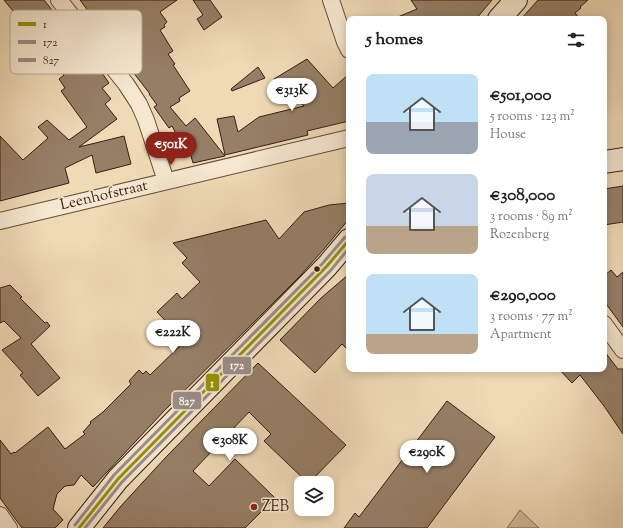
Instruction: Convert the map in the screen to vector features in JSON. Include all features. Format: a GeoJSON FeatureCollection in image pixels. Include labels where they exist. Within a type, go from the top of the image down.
{"type":"FeatureCollection","features":[{"type":"Feature","properties":{"kind":"main road"},"geometry":{"type":"LineString","coordinates":[[502,16],[516,0]]}},
{"type":"Feature","properties":{"kind":"main road"},"geometry":{"type":"LineString","coordinates":[[607,162],[623,159]]}},
{"type":"Feature","properties":{"kind":"main road"},"geometry":{"type":"LineString","coordinates":[[79,528],[118,479],[321,271],[346,243]]}},
{"type":"Feature","properties":{"kind":"street"},"geometry":{"type":"LineString","coordinates":[[59,0],[67,10]]}},
{"type":"Feature","properties":{"kind":"street"},"geometry":{"type":"LineString","coordinates":[[330,0],[346,44]]}},
{"type":"Feature","properties":{"kind":"street"},"geometry":{"type":"LineString","coordinates":[[118,74],[139,104],[146,120],[166,182]]}},
{"type":"Feature","properties":{"kind":"street","name":"Leenhofstraat"},"geometry":{"type":"LineString","coordinates":[[0,220],[346,139]]}},
{"type":"Feature","properties":{"kind":"street"},"geometry":{"type":"LineString","coordinates":[[607,328],[623,350]]}},
{"type":"Feature","properties":{"kind":"street"},"geometry":{"type":"LineString","coordinates":[[0,515],[9,528]]}},
{"type":"Feature","properties":{"kind":"shaded area"},"geometry":{"type":"Polygon","coordinates":[[[520,510],[539,528],[507,528],[520,510]]]}},
{"type":"Feature","properties":{"kind":"building"},"geometry":{"type":"Polygon","coordinates":[[[4,0],[44,0],[52,10],[12,10],[4,0]]]}},
{"type":"Feature","properties":{"kind":"building"},"geometry":{"type":"Polygon","coordinates":[[[80,0],[177,0],[160,12],[167,22],[164,25],[165,27],[160,30],[173,51],[168,54],[175,64],[173,65],[190,91],[179,98],[180,101],[170,107],[186,126],[195,118],[225,156],[193,163],[188,146],[184,148],[172,126],[169,128],[154,107],[157,105],[150,94],[134,74],[142,74],[142,10],[87,10],[80,0]]]}},
{"type":"Feature","properties":{"kind":"building"},"geometry":{"type":"Polygon","coordinates":[[[193,0],[210,0],[222,17],[204,30],[197,19],[203,15],[193,0]]]}},
{"type":"Feature","properties":{"kind":"building"},"geometry":{"type":"Polygon","coordinates":[[[411,0],[492,0],[479,16],[400,16],[417,9],[411,0]]]}},
{"type":"Feature","properties":{"kind":"building"},"geometry":{"type":"Polygon","coordinates":[[[538,0],[588,0],[575,13],[578,16],[524,16],[538,0]]]}},
{"type":"Feature","properties":{"kind":"building"},"geometry":{"type":"Polygon","coordinates":[[[307,59],[333,88],[346,77],[346,122],[307,131],[308,135],[225,155],[217,119],[234,116],[238,132],[259,117],[304,106],[274,79],[307,59]]]}},
{"type":"Feature","properties":{"kind":"building"},"geometry":{"type":"Polygon","coordinates":[[[258,67],[265,78],[232,91],[231,89],[258,67]]]}},
{"type":"Feature","properties":{"kind":"building"},"geometry":{"type":"Polygon","coordinates":[[[63,74],[103,74],[109,83],[102,88],[111,99],[105,104],[117,119],[79,147],[124,136],[131,164],[96,173],[92,155],[65,168],[69,183],[0,201],[0,136],[23,160],[48,138],[38,127],[47,120],[69,140],[87,127],[61,91],[65,88],[59,79],[64,75],[63,74]]]}},
{"type":"Feature","properties":{"kind":"building"},"geometry":{"type":"Polygon","coordinates":[[[623,186],[623,222],[607,225],[607,189],[623,186]]]}},
{"type":"Feature","properties":{"kind":"building"},"geometry":{"type":"Polygon","coordinates":[[[346,203],[346,223],[300,276],[165,410],[93,487],[81,475],[74,485],[65,486],[57,494],[53,509],[63,520],[55,528],[22,528],[0,498],[0,440],[11,454],[14,452],[15,453],[48,427],[65,449],[85,434],[83,432],[91,423],[90,422],[103,412],[131,384],[129,381],[139,370],[143,374],[146,371],[150,375],[185,341],[157,312],[177,293],[182,299],[200,282],[182,263],[187,258],[173,243],[266,220],[279,239],[304,212],[329,205],[346,203]]]}},
{"type":"Feature","properties":{"kind":"building"},"geometry":{"type":"Polygon","coordinates":[[[611,270],[617,277],[623,272],[623,327],[607,305],[607,273],[611,270]]]}},
{"type":"Feature","properties":{"kind":"building"},"geometry":{"type":"Polygon","coordinates":[[[346,277],[346,348],[342,344],[315,373],[280,340],[321,298],[346,277]]]}},
{"type":"Feature","properties":{"kind":"building"},"geometry":{"type":"Polygon","coordinates":[[[10,285],[22,297],[20,298],[45,323],[47,322],[50,326],[31,344],[60,378],[38,396],[20,375],[23,373],[2,350],[21,338],[4,321],[0,323],[0,288],[10,285]]]}},
{"type":"Feature","properties":{"kind":"building"},"geometry":{"type":"Polygon","coordinates":[[[607,355],[618,369],[623,369],[623,434],[580,375],[572,383],[562,372],[607,372],[607,355]]]}},
{"type":"Feature","properties":{"kind":"building"},"geometry":{"type":"Polygon","coordinates":[[[258,363],[346,445],[316,476],[301,476],[264,441],[271,434],[249,412],[193,471],[209,486],[235,459],[275,498],[245,528],[103,528],[166,457],[258,363]]]}},
{"type":"Feature","properties":{"kind":"building"},"geometry":{"type":"Polygon","coordinates":[[[447,401],[495,437],[427,528],[344,528],[355,513],[359,517],[447,401]]]}},
{"type":"Feature","properties":{"kind":"transit line","name":"827"},"geometry":{"type":"LineString","coordinates":[[75,525],[114,475],[323,263],[345,237]]}},
{"type":"Feature","properties":{"kind":"transit line","name":"1"},"geometry":{"type":"LineString","coordinates":[[79,528],[118,479],[327,266],[346,244]]}},
{"type":"Feature","properties":{"kind":"transit line","name":"172"},"geometry":{"type":"LineString","coordinates":[[85,528],[122,482],[331,270],[346,252]]}},
{"type":"Feature","properties":{"kind":"place","name":"ZEB"},"geometry":{"type":"Point","coordinates":[254,507]}}]}
